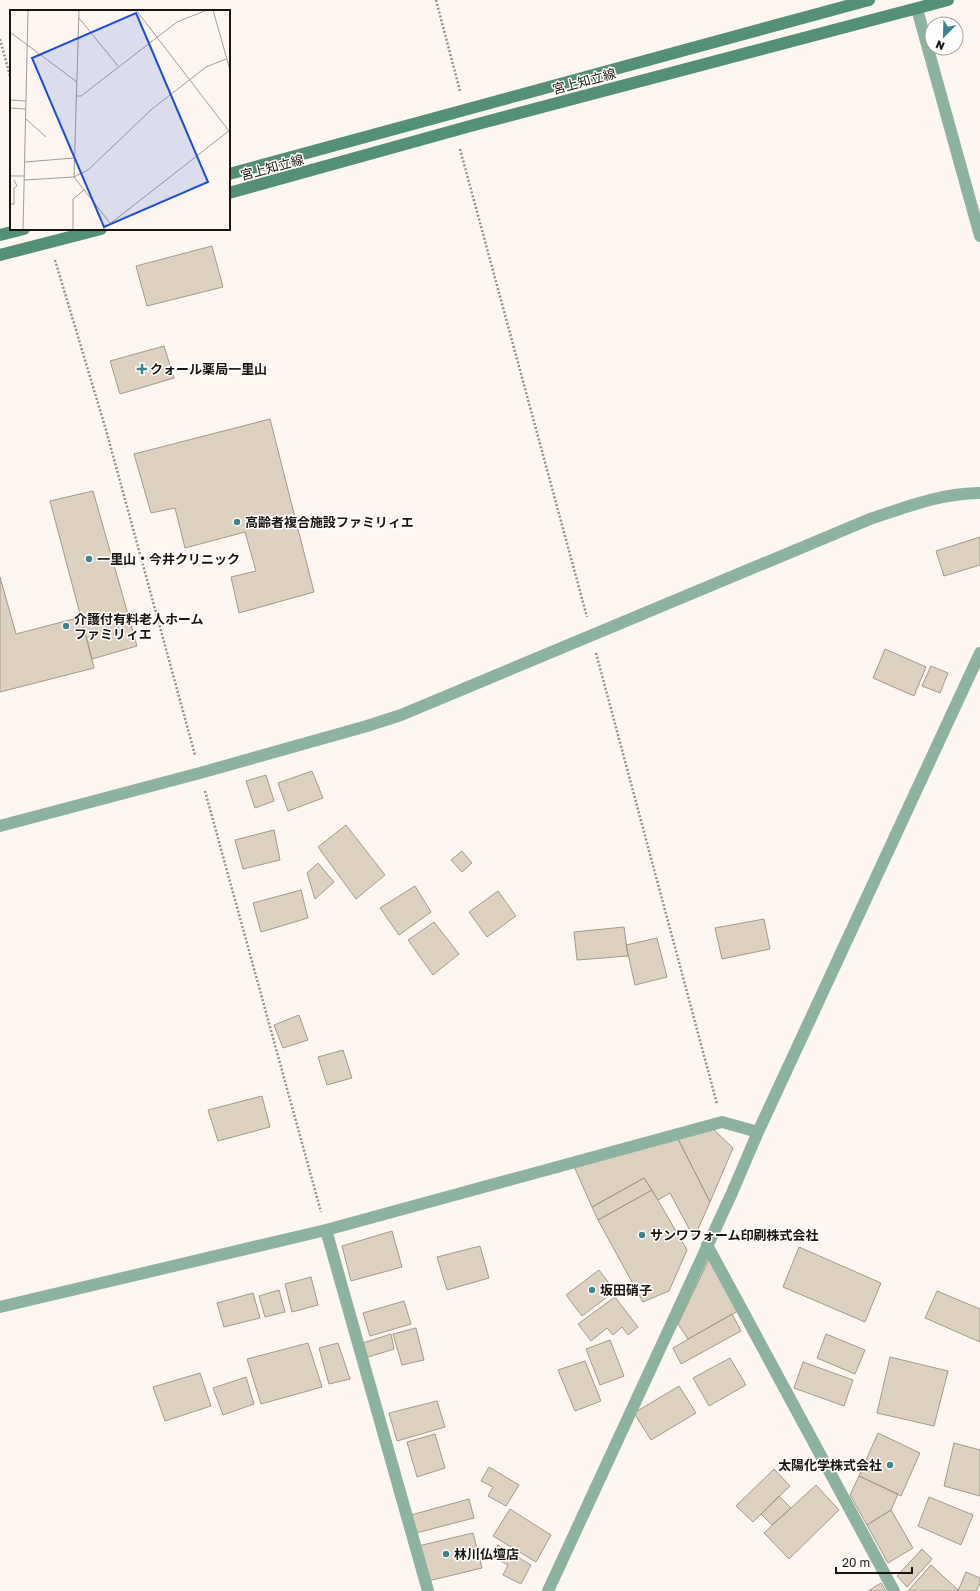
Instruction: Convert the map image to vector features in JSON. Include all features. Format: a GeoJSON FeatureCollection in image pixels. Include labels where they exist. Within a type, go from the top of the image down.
{"type":"FeatureCollection","features":[{"type":"Feature","properties":{"kind":"main road","name":"宮上知立線"},"geometry":{"type":"LineString","coordinates":[[230,174],[869,0]]}},
{"type":"Feature","properties":{"kind":"main road","name":"宮上知立線"},"geometry":{"type":"LineString","coordinates":[[230,194],[474,125],[948,0]]}},
{"type":"Feature","properties":{"kind":"main road"},"geometry":{"type":"LineString","coordinates":[[0,235],[20,230]]}},
{"type":"Feature","properties":{"kind":"main road"},"geometry":{"type":"LineString","coordinates":[[0,256],[97,230]]}},
{"type":"Feature","properties":{"kind":"street"},"geometry":{"type":"LineString","coordinates":[[917,9],[980,236]]}},
{"type":"Feature","properties":{"kind":"street"},"geometry":{"type":"LineString","coordinates":[[0,826],[200,773],[401,715],[870,519],[918,503],[962,493],[980,493]]}},
{"type":"Feature","properties":{"kind":"street"},"geometry":{"type":"LineString","coordinates":[[548,1591],[708,1245],[758,1132],[980,653]]}},
{"type":"Feature","properties":{"kind":"street"},"geometry":{"type":"LineString","coordinates":[[0,1307],[326,1230],[722,1122],[758,1132]]}},
{"type":"Feature","properties":{"kind":"street"},"geometry":{"type":"LineString","coordinates":[[326,1230],[428,1591]]}},
{"type":"Feature","properties":{"kind":"street"},"geometry":{"type":"LineString","coordinates":[[708,1245],[894,1591]]}},
{"type":"Feature","properties":{"kind":"path"},"geometry":{"type":"LineString","coordinates":[[436,0],[464,109]]}},
{"type":"Feature","properties":{"kind":"path"},"geometry":{"type":"LineString","coordinates":[[0,39],[10,76]]}},
{"type":"Feature","properties":{"kind":"path"},"geometry":{"type":"LineString","coordinates":[[50,243],[106,430],[326,1230]]}},
{"type":"Feature","properties":{"kind":"building"},"geometry":{"type":"Polygon","coordinates":[[[212,246],[223,287],[147,306],[136,266],[212,246]]]}},
{"type":"Feature","properties":{"kind":"building","name":"クォール薬局一里山"},"geometry":{"type":"Polygon","coordinates":[[[164,346],[174,378],[120,394],[110,361],[164,346]]]}},
{"type":"Feature","properties":{"kind":"building","name":"高齢者複合施設ファミリィエ"},"geometry":{"type":"Polygon","coordinates":[[[270,419],[314,592],[239,613],[231,577],[256,571],[245,532],[185,548],[175,508],[151,513],[134,454],[270,419]]]}},
{"type":"Feature","properties":{"kind":"building","name":"一里山・今井クリニック"},"geometry":{"type":"Polygon","coordinates":[[[93,491],[137,646],[92,659],[50,501],[93,491]]]}},
{"type":"Feature","properties":{"kind":"building"},"geometry":{"type":"Polygon","coordinates":[[[980,537],[980,565],[944,576],[936,551],[980,537]]]}},
{"type":"Feature","properties":{"kind":"building","name":"介護付有料老人ホーム ファミリィエ"},"geometry":{"type":"Polygon","coordinates":[[[0,577],[16,634],[81,617],[94,668],[0,692],[0,577]]]}},
{"type":"Feature","properties":{"kind":"building"},"geometry":{"type":"Polygon","coordinates":[[[885,649],[926,667],[914,696],[873,678],[885,649]]]}},
{"type":"Feature","properties":{"kind":"building"},"geometry":{"type":"Polygon","coordinates":[[[931,666],[948,673],[940,693],[922,686],[931,666]]]}},
{"type":"Feature","properties":{"kind":"building"},"geometry":{"type":"Polygon","coordinates":[[[312,771],[323,798],[288,811],[278,783],[312,771]]]}},
{"type":"Feature","properties":{"kind":"building"},"geometry":{"type":"Polygon","coordinates":[[[266,775],[274,801],[255,808],[246,781],[266,775]]]}},
{"type":"Feature","properties":{"kind":"building"},"geometry":{"type":"Polygon","coordinates":[[[346,825],[385,875],[356,899],[318,847],[346,825]]]}},
{"type":"Feature","properties":{"kind":"building"},"geometry":{"type":"Polygon","coordinates":[[[274,830],[280,860],[243,869],[235,840],[274,830]]]}},
{"type":"Feature","properties":{"kind":"building"},"geometry":{"type":"Polygon","coordinates":[[[462,851],[472,863],[462,872],[451,860],[462,851]]]}},
{"type":"Feature","properties":{"kind":"building"},"geometry":{"type":"Polygon","coordinates":[[[318,863],[334,882],[315,899],[307,873],[318,863]]]}},
{"type":"Feature","properties":{"kind":"building"},"geometry":{"type":"Polygon","coordinates":[[[415,886],[431,912],[399,935],[380,908],[415,886]]]}},
{"type":"Feature","properties":{"kind":"building"},"geometry":{"type":"Polygon","coordinates":[[[301,890],[308,918],[261,932],[253,903],[301,890]]]}},
{"type":"Feature","properties":{"kind":"building"},"geometry":{"type":"Polygon","coordinates":[[[498,891],[516,916],[487,937],[469,912],[498,891]]]}},
{"type":"Feature","properties":{"kind":"building"},"geometry":{"type":"Polygon","coordinates":[[[764,919],[770,949],[722,959],[715,928],[764,919]]]}},
{"type":"Feature","properties":{"kind":"building"},"geometry":{"type":"Polygon","coordinates":[[[434,922],[459,954],[433,975],[408,940],[434,922]]]}},
{"type":"Feature","properties":{"kind":"building"},"geometry":{"type":"Polygon","coordinates":[[[624,927],[628,956],[577,960],[574,932],[624,927]]]}},
{"type":"Feature","properties":{"kind":"building"},"geometry":{"type":"Polygon","coordinates":[[[657,938],[667,977],[635,985],[626,945],[657,938]]]}},
{"type":"Feature","properties":{"kind":"building"},"geometry":{"type":"Polygon","coordinates":[[[299,1015],[308,1040],[283,1048],[274,1025],[299,1015]]]}},
{"type":"Feature","properties":{"kind":"building"},"geometry":{"type":"Polygon","coordinates":[[[343,1050],[352,1078],[327,1085],[318,1057],[343,1050]]]}},
{"type":"Feature","properties":{"kind":"building"},"geometry":{"type":"Polygon","coordinates":[[[262,1096],[270,1127],[218,1141],[208,1110],[262,1096]]]}},
{"type":"Feature","properties":{"kind":"building"},"geometry":{"type":"Polygon","coordinates":[[[712,1128],[733,1148],[710,1202],[677,1137],[712,1128]]]}},
{"type":"Feature","properties":{"kind":"building"},"geometry":{"type":"Polygon","coordinates":[[[677,1137],[710,1202],[694,1238],[670,1193],[658,1200],[644,1178],[592,1207],[573,1164],[677,1137]]]}},
{"type":"Feature","properties":{"kind":"building"},"geometry":{"type":"Polygon","coordinates":[[[644,1178],[652,1190],[598,1220],[592,1207],[644,1178]]]}},
{"type":"Feature","properties":{"kind":"building","name":"サンワフォーム印刷株式会社"},"geometry":{"type":"Polygon","coordinates":[[[652,1190],[687,1250],[669,1291],[643,1302],[598,1220],[652,1190]]]}},
{"type":"Feature","properties":{"kind":"building"},"geometry":{"type":"Polygon","coordinates":[[[392,1231],[402,1267],[351,1281],[342,1246],[392,1231]]]}},
{"type":"Feature","properties":{"kind":"building"},"geometry":{"type":"Polygon","coordinates":[[[480,1246],[489,1278],[447,1290],[437,1257],[480,1246]]]}},
{"type":"Feature","properties":{"kind":"building"},"geometry":{"type":"Polygon","coordinates":[[[799,1247],[881,1283],[865,1322],[783,1287],[799,1247]]]}},
{"type":"Feature","properties":{"kind":"building"},"geometry":{"type":"Polygon","coordinates":[[[710,1257],[738,1311],[688,1339],[678,1324],[710,1257]]]}},
{"type":"Feature","properties":{"kind":"building"},"geometry":{"type":"Polygon","coordinates":[[[599,1270],[615,1291],[582,1316],[566,1295],[599,1270]]]}},
{"type":"Feature","properties":{"kind":"building"},"geometry":{"type":"Polygon","coordinates":[[[311,1277],[318,1305],[292,1312],[285,1284],[311,1277]]]}},
{"type":"Feature","properties":{"kind":"building"},"geometry":{"type":"Polygon","coordinates":[[[279,1290],[285,1312],[265,1317],[259,1296],[279,1290]]]}},
{"type":"Feature","properties":{"kind":"building"},"geometry":{"type":"Polygon","coordinates":[[[937,1291],[980,1309],[980,1342],[925,1318],[937,1291]]]}},
{"type":"Feature","properties":{"kind":"building"},"geometry":{"type":"Polygon","coordinates":[[[253,1293],[260,1318],[224,1327],[217,1303],[253,1293]]]}},
{"type":"Feature","properties":{"kind":"building"},"geometry":{"type":"Polygon","coordinates":[[[615,1297],[638,1327],[628,1335],[622,1327],[613,1335],[607,1328],[591,1341],[578,1324],[615,1297]]]}},
{"type":"Feature","properties":{"kind":"building"},"geometry":{"type":"Polygon","coordinates":[[[404,1301],[411,1324],[370,1336],[363,1313],[404,1301]]]}},
{"type":"Feature","properties":{"kind":"building"},"geometry":{"type":"Polygon","coordinates":[[[732,1314],[741,1331],[681,1364],[673,1348],[732,1314]]]}},
{"type":"Feature","properties":{"kind":"building"},"geometry":{"type":"Polygon","coordinates":[[[416,1328],[424,1360],[402,1365],[393,1334],[416,1328]]]}},
{"type":"Feature","properties":{"kind":"building"},"geometry":{"type":"Polygon","coordinates":[[[391,1334],[394,1349],[365,1358],[360,1344],[391,1334]]]}},
{"type":"Feature","properties":{"kind":"building"},"geometry":{"type":"Polygon","coordinates":[[[826,1334],[865,1350],[855,1374],[817,1358],[826,1334]]]}},
{"type":"Feature","properties":{"kind":"building"},"geometry":{"type":"Polygon","coordinates":[[[610,1340],[624,1376],[600,1385],[586,1349],[610,1340]]]}},
{"type":"Feature","properties":{"kind":"building"},"geometry":{"type":"Polygon","coordinates":[[[308,1343],[322,1387],[261,1404],[247,1359],[308,1343]]]}},
{"type":"Feature","properties":{"kind":"building"},"geometry":{"type":"Polygon","coordinates":[[[338,1343],[350,1379],[329,1384],[319,1348],[338,1343]]]}},
{"type":"Feature","properties":{"kind":"building"},"geometry":{"type":"Polygon","coordinates":[[[890,1357],[948,1371],[934,1426],[877,1413],[890,1357]]]}},
{"type":"Feature","properties":{"kind":"building"},"geometry":{"type":"Polygon","coordinates":[[[730,1358],[746,1385],[709,1406],[693,1378],[730,1358]]]}},
{"type":"Feature","properties":{"kind":"building"},"geometry":{"type":"Polygon","coordinates":[[[585,1361],[601,1401],[575,1411],[558,1370],[585,1361]]]}},
{"type":"Feature","properties":{"kind":"building"},"geometry":{"type":"Polygon","coordinates":[[[803,1362],[853,1380],[844,1406],[794,1388],[803,1362]]]}},
{"type":"Feature","properties":{"kind":"building"},"geometry":{"type":"Polygon","coordinates":[[[200,1373],[211,1406],[165,1421],[153,1387],[200,1373]]]}},
{"type":"Feature","properties":{"kind":"building"},"geometry":{"type":"Polygon","coordinates":[[[246,1377],[254,1404],[223,1415],[213,1388],[246,1377]]]}},
{"type":"Feature","properties":{"kind":"building"},"geometry":{"type":"Polygon","coordinates":[[[679,1386],[696,1413],[651,1440],[634,1413],[679,1386]]]}},
{"type":"Feature","properties":{"kind":"building"},"geometry":{"type":"Polygon","coordinates":[[[437,1401],[445,1427],[397,1441],[389,1413],[437,1401]]]}},
{"type":"Feature","properties":{"kind":"building","name":"太陽化学株式会社"},"geometry":{"type":"Polygon","coordinates":[[[878,1433],[920,1453],[901,1496],[859,1476],[878,1433]]]}},
{"type":"Feature","properties":{"kind":"building"},"geometry":{"type":"Polygon","coordinates":[[[435,1434],[445,1468],[417,1477],[407,1442],[435,1434]]]}},
{"type":"Feature","properties":{"kind":"building"},"geometry":{"type":"Polygon","coordinates":[[[954,1443],[980,1450],[980,1496],[944,1486],[954,1443]]]}},
{"type":"Feature","properties":{"kind":"building"},"geometry":{"type":"Polygon","coordinates":[[[489,1467],[519,1485],[506,1506],[488,1496],[493,1487],[481,1481],[489,1467]]]}},
{"type":"Feature","properties":{"kind":"building"},"geometry":{"type":"Polygon","coordinates":[[[774,1469],[790,1486],[753,1522],[736,1506],[774,1469]]]}},
{"type":"Feature","properties":{"kind":"building"},"geometry":{"type":"Polygon","coordinates":[[[859,1476],[898,1494],[891,1510],[867,1525],[850,1495],[859,1476]]]}},
{"type":"Feature","properties":{"kind":"building"},"geometry":{"type":"Polygon","coordinates":[[[816,1485],[839,1510],[789,1559],[764,1533],[816,1485]]]}},
{"type":"Feature","properties":{"kind":"building"},"geometry":{"type":"Polygon","coordinates":[[[779,1496],[791,1508],[772,1525],[761,1514],[779,1496]]]}},
{"type":"Feature","properties":{"kind":"building"},"geometry":{"type":"Polygon","coordinates":[[[929,1497],[973,1515],[961,1545],[918,1526],[929,1497]]]}},
{"type":"Feature","properties":{"kind":"building"},"geometry":{"type":"Polygon","coordinates":[[[469,1499],[474,1518],[416,1533],[411,1515],[469,1499]]]}},
{"type":"Feature","properties":{"kind":"building"},"geometry":{"type":"Polygon","coordinates":[[[510,1509],[551,1535],[536,1562],[493,1536],[510,1509]]]}},
{"type":"Feature","properties":{"kind":"building"},"geometry":{"type":"Polygon","coordinates":[[[891,1510],[913,1548],[888,1563],[867,1525],[891,1510]]]}},
{"type":"Feature","properties":{"kind":"building"},"geometry":{"type":"Polygon","coordinates":[[[473,1533],[482,1568],[428,1581],[418,1546],[473,1533]]]}},
{"type":"Feature","properties":{"kind":"building"},"geometry":{"type":"Polygon","coordinates":[[[498,1545],[531,1565],[521,1584],[503,1575],[508,1565],[492,1556],[498,1545]]]}},
{"type":"Feature","properties":{"kind":"building"},"geometry":{"type":"Polygon","coordinates":[[[922,1549],[932,1559],[907,1587],[897,1576],[922,1549]]]}},
{"type":"Feature","properties":{"kind":"building"},"geometry":{"type":"Polygon","coordinates":[[[931,1565],[958,1590],[908,1591],[931,1565]]]}},
{"type":"Feature","properties":{"kind":"building"},"geometry":{"type":"Polygon","coordinates":[[[966,1572],[980,1578],[980,1583],[976,1591],[958,1591],[966,1572]]]}},
{"type":"Feature","properties":{"kind":"building"},"geometry":{"type":"Polygon","coordinates":[[[881,1583],[886,1591],[868,1591],[881,1583]]]}},
{"type":"Feature","properties":{"kind":"place","name":"クォール薬局一里山"},"geometry":{"type":"Point","coordinates":[142,369]}},
{"type":"Feature","properties":{"kind":"place","name":"高齢者複合施設ファミリィエ"},"geometry":{"type":"Point","coordinates":[237,522]}},
{"type":"Feature","properties":{"kind":"place","name":"一里山・今井クリニック"},"geometry":{"type":"Point","coordinates":[89,559]}},
{"type":"Feature","properties":{"kind":"place","name":"介護付有料老人ホーム ファミリィエ"},"geometry":{"type":"Point","coordinates":[66,626]}},
{"type":"Feature","properties":{"kind":"place","name":"サンワフォーム印刷株式会社"},"geometry":{"type":"Point","coordinates":[642,1235]}},
{"type":"Feature","properties":{"kind":"place","name":"坂田硝子"},"geometry":{"type":"Point","coordinates":[592,1290]}},
{"type":"Feature","properties":{"kind":"place","name":"太陽化学株式会社"},"geometry":{"type":"Point","coordinates":[890,1465]}},
{"type":"Feature","properties":{"kind":"place","name":"林川仏壇店"},"geometry":{"type":"Point","coordinates":[446,1554]}}]}
